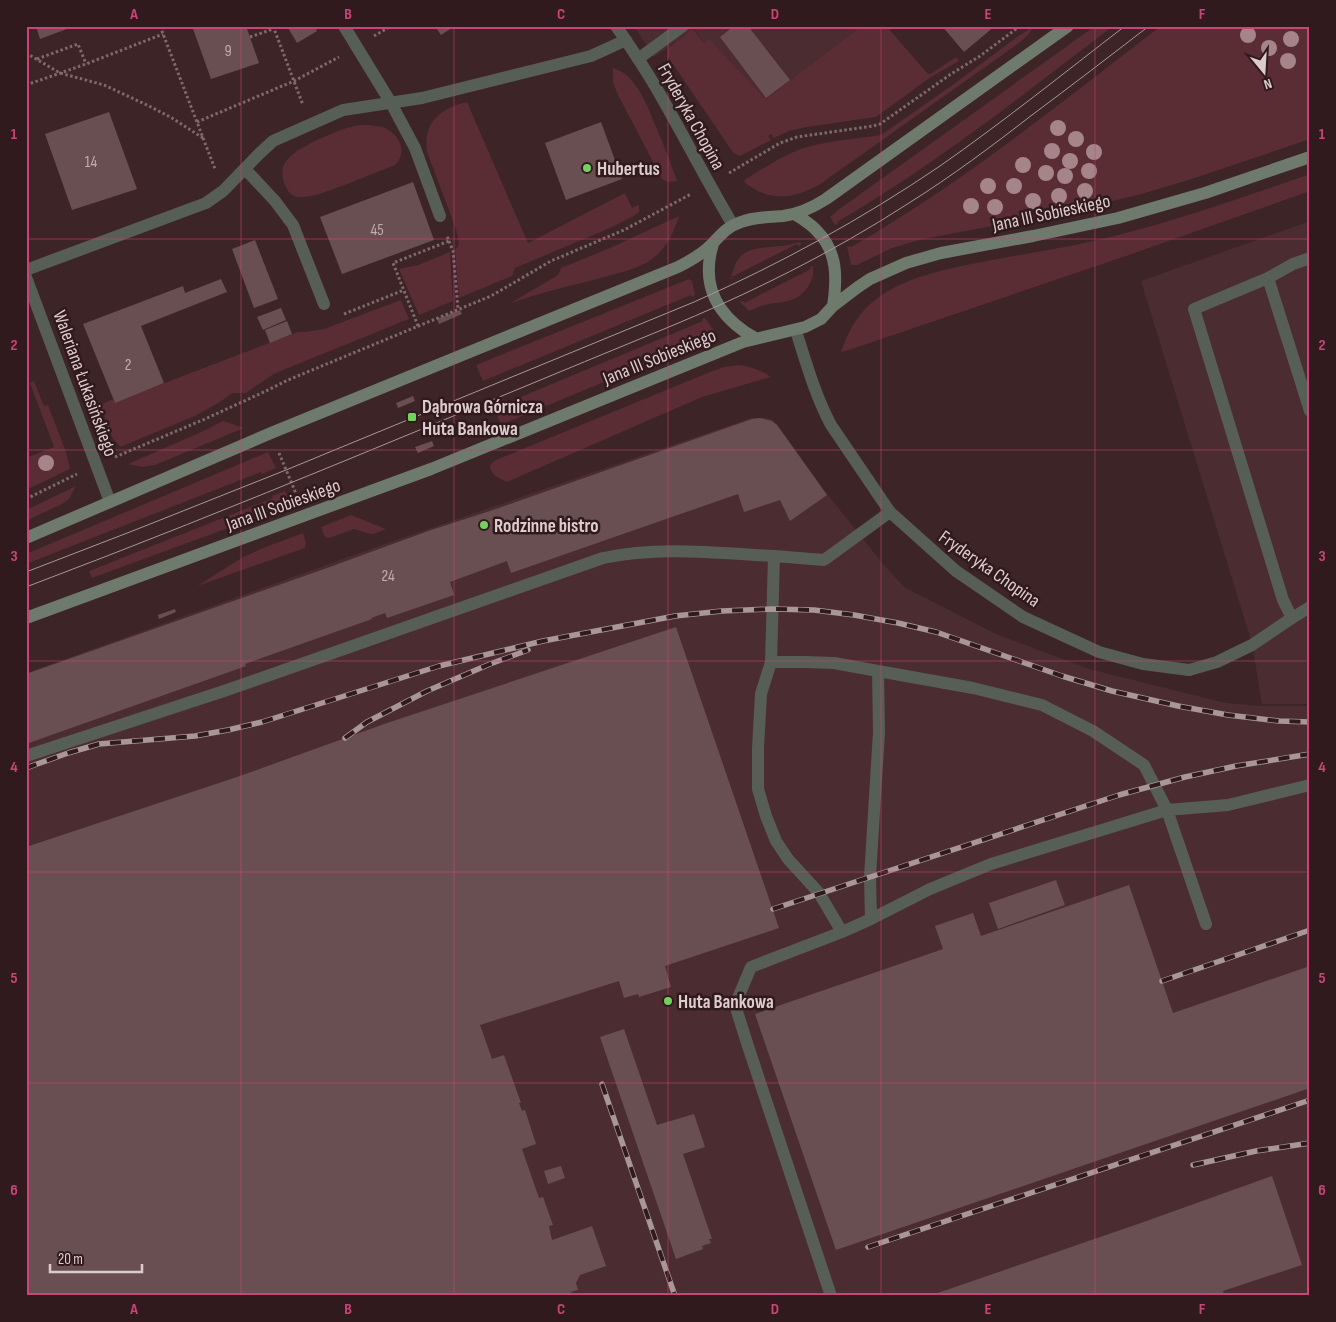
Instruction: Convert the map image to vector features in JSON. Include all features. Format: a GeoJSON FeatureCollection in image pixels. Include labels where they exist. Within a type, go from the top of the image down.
{"type":"FeatureCollection","features":[{"type":"Feature","properties":{"kind":"main road"},"geometry":{"type":"LineString","coordinates":[[26,538],[280,430],[678,267],[693,259],[712,244],[721,233],[733,225],[754,218],[795,214],[810,209],[1068,26]]}},
{"type":"Feature","properties":{"kind":"main road","name":"Jana III Sobieskiego"},"geometry":{"type":"LineString","coordinates":[[26,618],[431,469],[729,347],[755,338],[796,330],[813,324],[858,286],[886,271],[923,257],[1118,218],[1205,192],[1310,157]]}},
{"type":"Feature","properties":{"kind":"main road"},"geometry":{"type":"LineString","coordinates":[[795,214],[816,229],[830,251],[836,276],[833,306]]}},
{"type":"Feature","properties":{"kind":"main road"},"geometry":{"type":"LineString","coordinates":[[712,244],[708,261],[708,274],[719,306],[731,321],[755,338]]}},
{"type":"Feature","properties":{"kind":"street"},"geometry":{"type":"LineString","coordinates":[[344,26],[391,103],[415,148],[440,216]]}},
{"type":"Feature","properties":{"kind":"street","name":"Fryderyka Chopina"},"geometry":{"type":"LineString","coordinates":[[616,26],[662,98],[733,225]]}},
{"type":"Feature","properties":{"kind":"street"},"geometry":{"type":"LineString","coordinates":[[638,59],[683,26]]}},
{"type":"Feature","properties":{"kind":"street"},"geometry":{"type":"LineString","coordinates":[[26,270],[206,203],[223,191],[273,142],[343,110],[422,98],[591,56],[626,40]]}},
{"type":"Feature","properties":{"kind":"street"},"geometry":{"type":"LineString","coordinates":[[245,169],[293,225],[324,304]]}},
{"type":"Feature","properties":{"kind":"street"},"geometry":{"type":"LineString","coordinates":[[1310,258],[1194,310],[1283,600],[1292,618],[1310,607]]}},
{"type":"Feature","properties":{"kind":"street","name":"Waleriana Łukasińskiego"},"geometry":{"type":"LineString","coordinates":[[26,277],[110,502]]}},
{"type":"Feature","properties":{"kind":"street"},"geometry":{"type":"LineString","coordinates":[[1268,278],[1310,411]]}},
{"type":"Feature","properties":{"kind":"street","name":"Fryderyka Chopina"},"geometry":{"type":"LineString","coordinates":[[796,330],[824,411],[831,425],[890,512],[956,572],[1024,617],[1099,652],[1143,664],[1189,670],[1217,662],[1252,644],[1292,618]]}},
{"type":"Feature","properties":{"kind":"street"},"geometry":{"type":"LineString","coordinates":[[26,756],[227,690],[603,558],[621,554],[649,552],[699,552],[824,560],[890,512]]}},
{"type":"Feature","properties":{"kind":"street"},"geometry":{"type":"LineString","coordinates":[[774,556],[771,662],[761,694],[758,789],[776,841],[788,859],[819,893],[842,932]]}},
{"type":"Feature","properties":{"kind":"street"},"geometry":{"type":"LineString","coordinates":[[771,662],[834,663],[972,688],[1042,705],[1093,731],[1144,765],[1167,810],[1206,924]]}},
{"type":"Feature","properties":{"kind":"street"},"geometry":{"type":"LineString","coordinates":[[871,919],[870,877],[879,732],[878,671]]}},
{"type":"Feature","properties":{"kind":"street"},"geometry":{"type":"LineString","coordinates":[[831,1296],[735,1005],[751,967],[842,932],[930,889],[991,864],[1167,810],[1228,805],[1310,785]]}},
{"type":"Feature","properties":{"kind":"path"},"geometry":{"type":"LineString","coordinates":[[160,26],[223,191]]}},
{"type":"Feature","properties":{"kind":"path"},"geometry":{"type":"LineString","coordinates":[[734,170],[791,138],[880,124],[980,56],[1020,26]]}},
{"type":"Feature","properties":{"kind":"path"},"geometry":{"type":"LineString","coordinates":[[250,37],[273,28],[310,124]]}},
{"type":"Feature","properties":{"kind":"path"},"geometry":{"type":"LineString","coordinates":[[26,85],[163,34]]}},
{"type":"Feature","properties":{"kind":"path"},"geometry":{"type":"LineString","coordinates":[[36,59],[78,44],[86,64]]}},
{"type":"Feature","properties":{"kind":"path"},"geometry":{"type":"LineString","coordinates":[[197,122],[294,82],[357,48]]}},
{"type":"Feature","properties":{"kind":"path"},"geometry":{"type":"LineString","coordinates":[[26,53],[60,73],[104,85],[172,118],[203,138]]}},
{"type":"Feature","properties":{"kind":"path"},"geometry":{"type":"LineString","coordinates":[[116,457],[205,420],[288,380],[491,296],[551,261],[624,230],[681,199]]}},
{"type":"Feature","properties":{"kind":"path"},"geometry":{"type":"LineString","coordinates":[[440,216],[453,250],[458,310]]}},
{"type":"Feature","properties":{"kind":"path"},"geometry":{"type":"LineString","coordinates":[[418,326],[393,263],[449,241]]}},
{"type":"Feature","properties":{"kind":"path"},"geometry":{"type":"LineString","coordinates":[[324,304],[330,319],[404,290]]}},
{"type":"Feature","properties":{"kind":"path"},"geometry":{"type":"LineString","coordinates":[[277,448],[294,487]]}},
{"type":"Feature","properties":{"kind":"path"},"geometry":{"type":"LineString","coordinates":[[26,499],[79,473]]}},
{"type":"Feature","properties":{"kind":"shaded area"},"geometry":{"type":"Polygon","coordinates":[[[634,26],[861,26],[766,99],[709,40],[704,43],[694,29],[654,57],[634,26]]]}},
{"type":"Feature","properties":{"kind":"shaded area"},"geometry":{"type":"Polygon","coordinates":[[[861,26],[889,26],[889,29],[928,74],[956,57],[959,61],[931,77],[876,117],[807,127],[789,131],[774,138],[771,134],[768,136],[771,140],[740,156],[732,151],[668,57],[668,48],[693,29],[704,43],[709,39],[766,99],[861,26]]]}},
{"type":"Feature","properties":{"kind":"shaded area"},"geometry":{"type":"Polygon","coordinates":[[[1034,26],[1019,43],[819,185],[799,194],[780,196],[761,193],[743,181],[782,157],[807,147],[884,133],[1034,26]]]}},
{"type":"Feature","properties":{"kind":"shaded area"},"geometry":{"type":"Polygon","coordinates":[[[1095,26],[1113,26],[944,153],[835,225],[830,217],[838,210],[1095,26]]]}},
{"type":"Feature","properties":{"kind":"shaded area"},"geometry":{"type":"Polygon","coordinates":[[[1161,26],[1310,26],[1310,139],[1142,194],[1063,213],[923,239],[892,248],[857,265],[851,264],[847,247],[851,247],[892,223],[971,170],[1161,26]]]}},
{"type":"Feature","properties":{"kind":"shaded area"},"geometry":{"type":"Polygon","coordinates":[[[613,68],[628,76],[640,92],[677,181],[668,182],[662,179],[617,93],[613,82],[613,68]]]}},
{"type":"Feature","properties":{"kind":"shaded area"},"geometry":{"type":"Polygon","coordinates":[[[467,102],[528,243],[625,193],[632,208],[639,205],[639,212],[610,228],[515,268],[512,276],[459,298],[455,250],[459,243],[458,237],[427,152],[426,142],[435,118],[457,105],[467,102]]]}},
{"type":"Feature","properties":{"kind":"shaded area"},"geometry":{"type":"Polygon","coordinates":[[[353,126],[380,126],[395,135],[402,150],[399,160],[395,165],[317,195],[299,197],[289,193],[282,172],[283,166],[292,155],[316,140],[335,132],[353,126]]]}},
{"type":"Feature","properties":{"kind":"shaded area"},"geometry":{"type":"Polygon","coordinates":[[[1310,174],[1310,191],[1126,256],[841,352],[853,325],[871,303],[888,291],[908,281],[928,274],[984,261],[1075,245],[1134,231],[1310,174]]]}},
{"type":"Feature","properties":{"kind":"shaded area"},"geometry":{"type":"Polygon","coordinates":[[[679,216],[665,246],[651,260],[626,271],[509,304],[558,275],[561,268],[679,216]]]}},
{"type":"Feature","properties":{"kind":"shaded area"},"geometry":{"type":"Polygon","coordinates":[[[1310,221],[1310,704],[1262,704],[1252,644],[1141,281],[1310,221]]]}},
{"type":"Feature","properties":{"kind":"shaded area"},"geometry":{"type":"Polygon","coordinates":[[[799,242],[802,244],[798,246],[797,244],[731,279],[737,261],[747,252],[754,249],[784,246],[799,242]]]}},
{"type":"Feature","properties":{"kind":"shaded area"},"geometry":{"type":"Polygon","coordinates":[[[450,252],[453,301],[419,315],[399,269],[418,265],[450,252]]]}},
{"type":"Feature","properties":{"kind":"shaded area"},"geometry":{"type":"Polygon","coordinates":[[[813,266],[813,276],[810,283],[805,291],[795,299],[764,305],[749,311],[740,302],[743,301],[744,303],[811,269],[810,267],[813,266]]]}},
{"type":"Feature","properties":{"kind":"shaded area"},"geometry":{"type":"Polygon","coordinates":[[[689,279],[692,281],[695,295],[692,297],[691,295],[483,381],[476,365],[689,279]]]}},
{"type":"Feature","properties":{"kind":"shaded area"},"geometry":{"type":"Polygon","coordinates":[[[401,300],[409,319],[272,375],[246,393],[233,393],[195,416],[120,447],[112,437],[100,405],[113,399],[115,402],[298,332],[324,329],[401,300]]]}},
{"type":"Feature","properties":{"kind":"shaded area"},"geometry":{"type":"Polygon","coordinates":[[[705,318],[715,332],[715,335],[712,337],[501,425],[494,408],[703,321],[702,319],[705,318]]]}},
{"type":"Feature","properties":{"kind":"shaded area"},"geometry":{"type":"Polygon","coordinates":[[[739,365],[764,372],[771,377],[702,397],[507,482],[496,476],[490,468],[490,465],[496,460],[710,372],[724,367],[739,365]]]}},
{"type":"Feature","properties":{"kind":"shaded area"},"geometry":{"type":"Polygon","coordinates":[[[34,381],[44,406],[48,405],[66,452],[70,469],[26,490],[26,458],[54,447],[30,383],[34,381]]]}},
{"type":"Feature","properties":{"kind":"shaded area","name":"Huta Bankowa"},"geometry":{"type":"Polygon","coordinates":[[[751,418],[767,418],[777,424],[828,495],[904,587],[996,634],[1089,669],[1226,703],[1261,706],[1310,706],[1310,1296],[26,1296],[26,673],[379,546],[751,418]]]}},
{"type":"Feature","properties":{"kind":"shaded area"},"geometry":{"type":"Polygon","coordinates":[[[223,421],[244,428],[155,465],[142,467],[128,464],[208,429],[223,421]]]}},
{"type":"Feature","properties":{"kind":"shaded area"},"geometry":{"type":"Polygon","coordinates":[[[268,452],[276,468],[262,474],[261,472],[26,564],[26,554],[268,452]]]}},
{"type":"Feature","properties":{"kind":"shaded area"},"geometry":{"type":"Polygon","coordinates":[[[76,486],[69,499],[62,504],[26,521],[26,510],[76,486]]]}},
{"type":"Feature","properties":{"kind":"shaded area"},"geometry":{"type":"Polygon","coordinates":[[[285,491],[291,505],[92,578],[89,571],[273,498],[272,496],[285,491]]]}},
{"type":"Feature","properties":{"kind":"shaded area"},"geometry":{"type":"Polygon","coordinates":[[[351,515],[386,529],[370,534],[354,529],[329,538],[325,537],[321,527],[351,515]]]}},
{"type":"Feature","properties":{"kind":"shaded area"},"geometry":{"type":"Polygon","coordinates":[[[303,533],[306,543],[305,548],[197,586],[243,557],[303,533]]]}},
{"type":"Feature","properties":{"kind":"building"},"geometry":{"type":"Polygon","coordinates":[[[36,26],[75,26],[40,39],[36,26]]]}},
{"type":"Feature","properties":{"kind":"building"},"geometry":{"type":"Polygon","coordinates":[[[192,26],[246,26],[259,63],[211,79],[192,26]]]}},
{"type":"Feature","properties":{"kind":"building"},"geometry":{"type":"Polygon","coordinates":[[[287,26],[315,26],[317,31],[297,43],[287,26]]]}},
{"type":"Feature","properties":{"kind":"building"},"geometry":{"type":"Polygon","coordinates":[[[435,26],[455,26],[441,35],[435,26]]]}},
{"type":"Feature","properties":{"kind":"building"},"geometry":{"type":"Polygon","coordinates":[[[734,26],[748,26],[790,80],[766,98],[720,37],[734,26]]]}},
{"type":"Feature","properties":{"kind":"building"},"geometry":{"type":"Polygon","coordinates":[[[942,26],[995,26],[964,52],[942,26]]]}},
{"type":"Feature","properties":{"kind":"building"},"geometry":{"type":"Polygon","coordinates":[[[109,112],[137,189],[72,210],[45,134],[109,112]]]}},
{"type":"Feature","properties":{"kind":"building","name":"Hubertus"},"geometry":{"type":"Polygon","coordinates":[[[601,122],[622,179],[566,200],[545,143],[601,122]]]}},
{"type":"Feature","properties":{"kind":"building"},"geometry":{"type":"Polygon","coordinates":[[[413,182],[434,240],[342,274],[320,217],[413,182]]]}},
{"type":"Feature","properties":{"kind":"building"},"geometry":{"type":"Polygon","coordinates":[[[255,240],[278,299],[254,308],[232,249],[255,240]]]}},
{"type":"Feature","properties":{"kind":"building"},"geometry":{"type":"Polygon","coordinates":[[[221,279],[227,292],[141,326],[164,383],[115,403],[83,324],[183,286],[185,293],[221,279]]]}},
{"type":"Feature","properties":{"kind":"building"},"geometry":{"type":"Polygon","coordinates":[[[281,308],[286,320],[263,330],[257,317],[281,308]]]}},
{"type":"Feature","properties":{"kind":"building"},"geometry":{"type":"Polygon","coordinates":[[[460,310],[462,314],[439,324],[437,319],[460,310]]]}},
{"type":"Feature","properties":{"kind":"building"},"geometry":{"type":"Polygon","coordinates":[[[287,321],[292,334],[270,343],[265,330],[287,321]]]}},
{"type":"Feature","properties":{"kind":"building"},"geometry":{"type":"Polygon","coordinates":[[[413,396],[415,401],[398,408],[396,403],[413,396]]]}},
{"type":"Feature","properties":{"kind":"building"},"geometry":{"type":"Polygon","coordinates":[[[760,418],[772,421],[777,425],[827,495],[790,521],[780,500],[744,512],[738,494],[511,573],[507,561],[450,582],[454,595],[387,618],[385,613],[245,664],[246,666],[26,744],[26,674],[431,530],[752,419],[760,418]]]}},
{"type":"Feature","properties":{"kind":"building"},"geometry":{"type":"Polygon","coordinates":[[[432,441],[434,446],[418,453],[415,447],[432,441]]]}},
{"type":"Feature","properties":{"kind":"building"},"geometry":{"type":"Polygon","coordinates":[[[175,609],[176,612],[159,619],[158,615],[175,609]]]}},
{"type":"Feature","properties":{"kind":"building"},"geometry":{"type":"Polygon","coordinates":[[[676,627],[779,928],[665,966],[671,987],[639,997],[638,994],[624,998],[619,981],[480,1025],[492,1059],[504,1055],[522,1111],[525,1110],[536,1144],[522,1149],[539,1198],[543,1197],[553,1225],[549,1226],[552,1240],[592,1226],[606,1266],[580,1275],[576,1283],[578,1290],[571,1292],[572,1296],[26,1296],[26,847],[237,777],[387,723],[676,627]]]}},
{"type":"Feature","properties":{"kind":"building"},"geometry":{"type":"Polygon","coordinates":[[[1056,880],[1065,905],[998,929],[989,903],[1056,880]]]}},
{"type":"Feature","properties":{"kind":"building"},"geometry":{"type":"Polygon","coordinates":[[[1129,885],[1173,1013],[1310,966],[1310,1088],[836,1250],[755,1014],[943,949],[935,926],[973,913],[981,936],[1129,885]]]}},
{"type":"Feature","properties":{"kind":"building"},"geometry":{"type":"Polygon","coordinates":[[[624,1029],[657,1125],[694,1114],[705,1147],[683,1154],[712,1239],[709,1239],[711,1243],[702,1246],[703,1249],[676,1259],[600,1037],[624,1029]]]}},
{"type":"Feature","properties":{"kind":"building"},"geometry":{"type":"Polygon","coordinates":[[[561,1166],[565,1178],[548,1184],[544,1171],[561,1166]]]}},
{"type":"Feature","properties":{"kind":"building"},"geometry":{"type":"Polygon","coordinates":[[[1272,1176],[1302,1265],[1223,1291],[1225,1296],[929,1296],[1138,1224],[1272,1176]]]}},
{"type":"Feature","properties":{"kind":"tram line"},"geometry":{"type":"LineString","coordinates":[[26,572],[286,470],[694,302],[758,272],[820,240],[911,186],[1010,115],[1125,26]]}},
{"type":"Feature","properties":{"kind":"tram line"},"geometry":{"type":"LineString","coordinates":[[26,587],[187,525],[426,428],[696,316],[790,272],[850,239],[941,182],[1149,26]]}},
{"type":"Feature","properties":{"kind":"railway"},"geometry":{"type":"LineString","coordinates":[[26,768],[99,744],[195,736],[262,722],[439,666],[543,641],[675,616],[722,611],[772,609],[814,610],[898,623],[936,632],[1062,676],[1112,691],[1228,715],[1279,721],[1310,722]]}},
{"type":"Feature","properties":{"kind":"railway"},"geometry":{"type":"LineString","coordinates":[[345,738],[367,722],[427,691],[528,650]]}},
{"type":"Feature","properties":{"kind":"railway"},"geometry":{"type":"LineString","coordinates":[[773,909],[1119,795],[1185,777],[1236,766],[1310,754]]}},
{"type":"Feature","properties":{"kind":"railway"},"geometry":{"type":"LineString","coordinates":[[1162,981],[1310,930]]}},
{"type":"Feature","properties":{"kind":"railway"},"geometry":{"type":"LineString","coordinates":[[602,1084],[675,1296]]}},
{"type":"Feature","properties":{"kind":"railway"},"geometry":{"type":"LineString","coordinates":[[868,1247],[1310,1100]]}},
{"type":"Feature","properties":{"kind":"railway"},"geometry":{"type":"LineString","coordinates":[[1193,1165],[1256,1151],[1310,1143]]}},
{"type":"Feature","properties":{"kind":"place","name":"Hubertus"},"geometry":{"type":"Point","coordinates":[587,168]}},
{"type":"Feature","properties":{"kind":"place","name":"Dąbrowa Górnicza Huta Bankowa"},"geometry":{"type":"Point","coordinates":[412,417]}},
{"type":"Feature","properties":{"kind":"place","name":"Rodzinne bistro"},"geometry":{"type":"Point","coordinates":[484,525]}},
{"type":"Feature","properties":{"kind":"place","name":"Huta Bankowa"},"geometry":{"type":"Point","coordinates":[668,1001]}}]}
